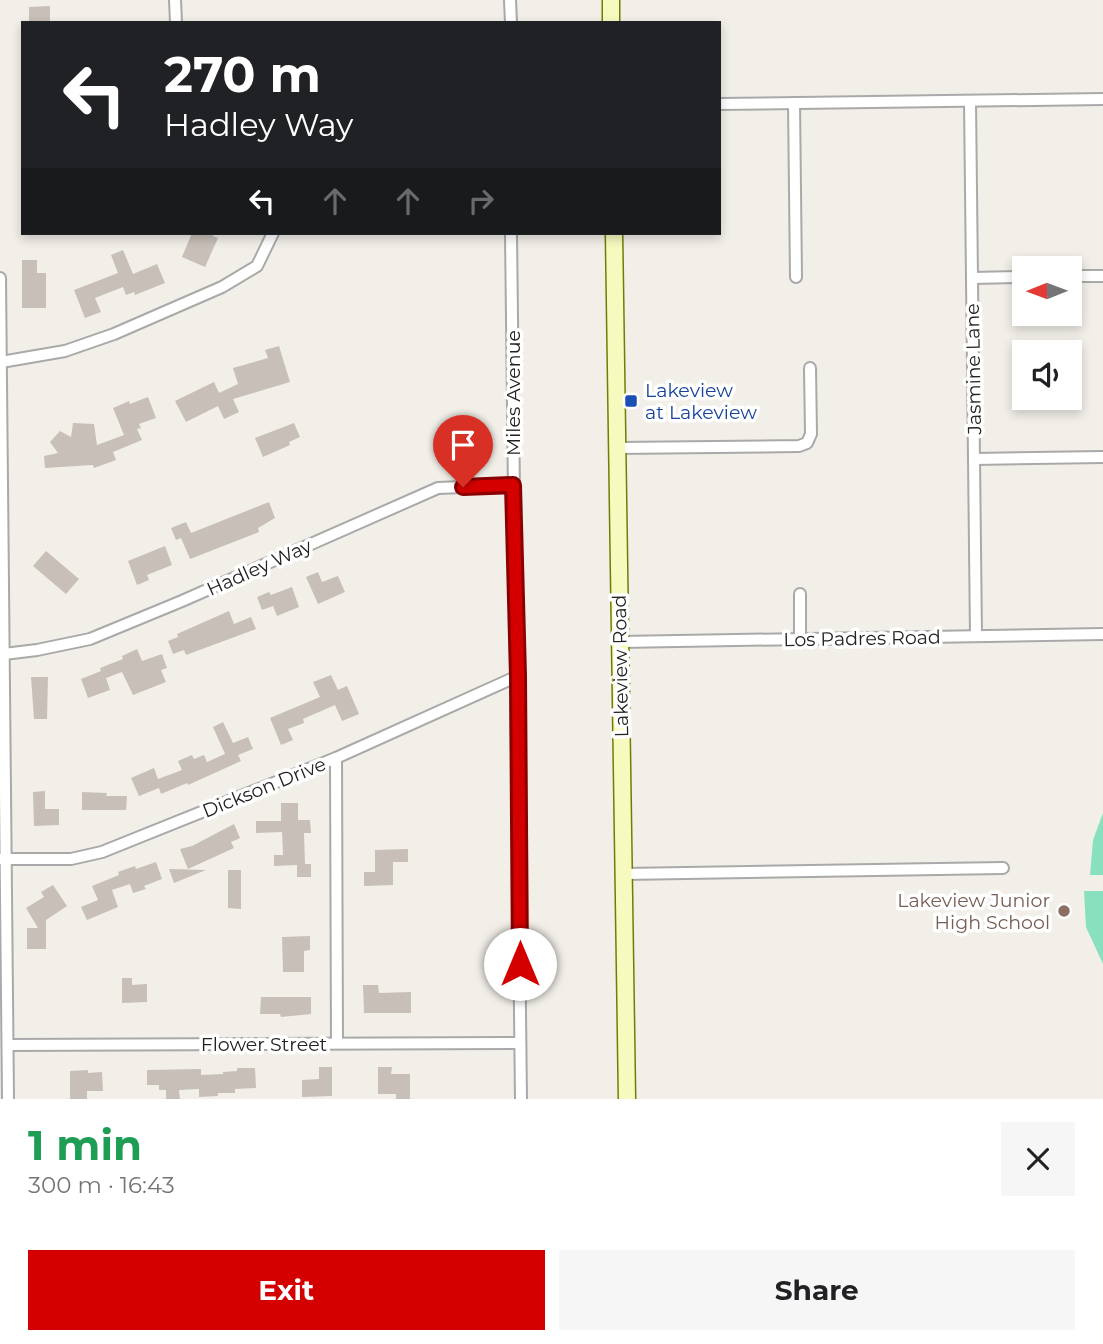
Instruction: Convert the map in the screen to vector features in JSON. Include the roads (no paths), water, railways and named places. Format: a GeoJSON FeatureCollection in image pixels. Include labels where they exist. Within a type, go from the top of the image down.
{"type":"FeatureCollection","features":[{"type":"Feature","properties":{"kind":"main road"},"geometry":{"type":"LineString","coordinates":[[611,0],[611,21]]}},
{"type":"Feature","properties":{"kind":"main road","name":"Lakeview Road"},"geometry":{"type":"LineString","coordinates":[[614,235],[627,1099]]}},
{"type":"Feature","properties":{"kind":"street"},"geometry":{"type":"LineString","coordinates":[[175,0],[176,21]]}},
{"type":"Feature","properties":{"kind":"street"},"geometry":{"type":"LineString","coordinates":[[510,0],[511,21]]}},
{"type":"Feature","properties":{"kind":"street"},"geometry":{"type":"LineString","coordinates":[[721,104],[1103,99]]}},
{"type":"Feature","properties":{"kind":"street","name":"Jasmine Lane"},"geometry":{"type":"LineString","coordinates":[[970,101],[976,636]]}},
{"type":"Feature","properties":{"kind":"street"},"geometry":{"type":"LineString","coordinates":[[794,103],[796,277]]}},
{"type":"Feature","properties":{"kind":"street"},"geometry":{"type":"LineString","coordinates":[[1,362],[65,351],[114,334],[222,287],[257,266],[272,235]]}},
{"type":"Feature","properties":{"kind":"street","name":"Miles Avenue"},"geometry":{"type":"LineString","coordinates":[[511,235],[521,1099]]}},
{"type":"Feature","properties":{"kind":"street"},"geometry":{"type":"LineString","coordinates":[[1082,276],[1103,276]]}},
{"type":"Feature","properties":{"kind":"street"},"geometry":{"type":"LineString","coordinates":[[972,278],[1012,277]]}},
{"type":"Feature","properties":{"kind":"street"},"geometry":{"type":"LineString","coordinates":[[0,278],[3,859],[8,1099]]}},
{"type":"Feature","properties":{"kind":"street"},"geometry":{"type":"LineString","coordinates":[[617,448],[799,446],[807,443],[811,434],[810,368]]}},
{"type":"Feature","properties":{"kind":"street"},"geometry":{"type":"LineString","coordinates":[[974,459],[1103,457]]}},
{"type":"Feature","properties":{"kind":"street","name":"Hadley Way"},"geometry":{"type":"LineString","coordinates":[[4,654],[90,639],[438,488],[513,485]]}},
{"type":"Feature","properties":{"kind":"street"},"geometry":{"type":"LineString","coordinates":[[800,594],[800,639]]}},
{"type":"Feature","properties":{"kind":"street","name":"Los Padres Road"},"geometry":{"type":"LineString","coordinates":[[620,642],[1103,634]]}},
{"type":"Feature","properties":{"kind":"street","name":"Dickson Drive"},"geometry":{"type":"LineString","coordinates":[[3,859],[71,859],[102,852],[336,758],[518,676]]}},
{"type":"Feature","properties":{"kind":"street"},"geometry":{"type":"LineString","coordinates":[[336,758],[337,1043]]}},
{"type":"Feature","properties":{"kind":"street"},"geometry":{"type":"LineString","coordinates":[[624,874],[1003,868]]}},
{"type":"Feature","properties":{"kind":"street","name":"Flower Street"},"geometry":{"type":"LineString","coordinates":[[8,1045],[520,1043]]}},
{"type":"Feature","properties":{"kind":"place","name":"Lakeview at Lakeview"},"geometry":{"type":"Point","coordinates":[631,401]}},
{"type":"Feature","properties":{"kind":"place","name":"Lakeview Junior High School"},"geometry":{"type":"Point","coordinates":[1064,911]}}]}
